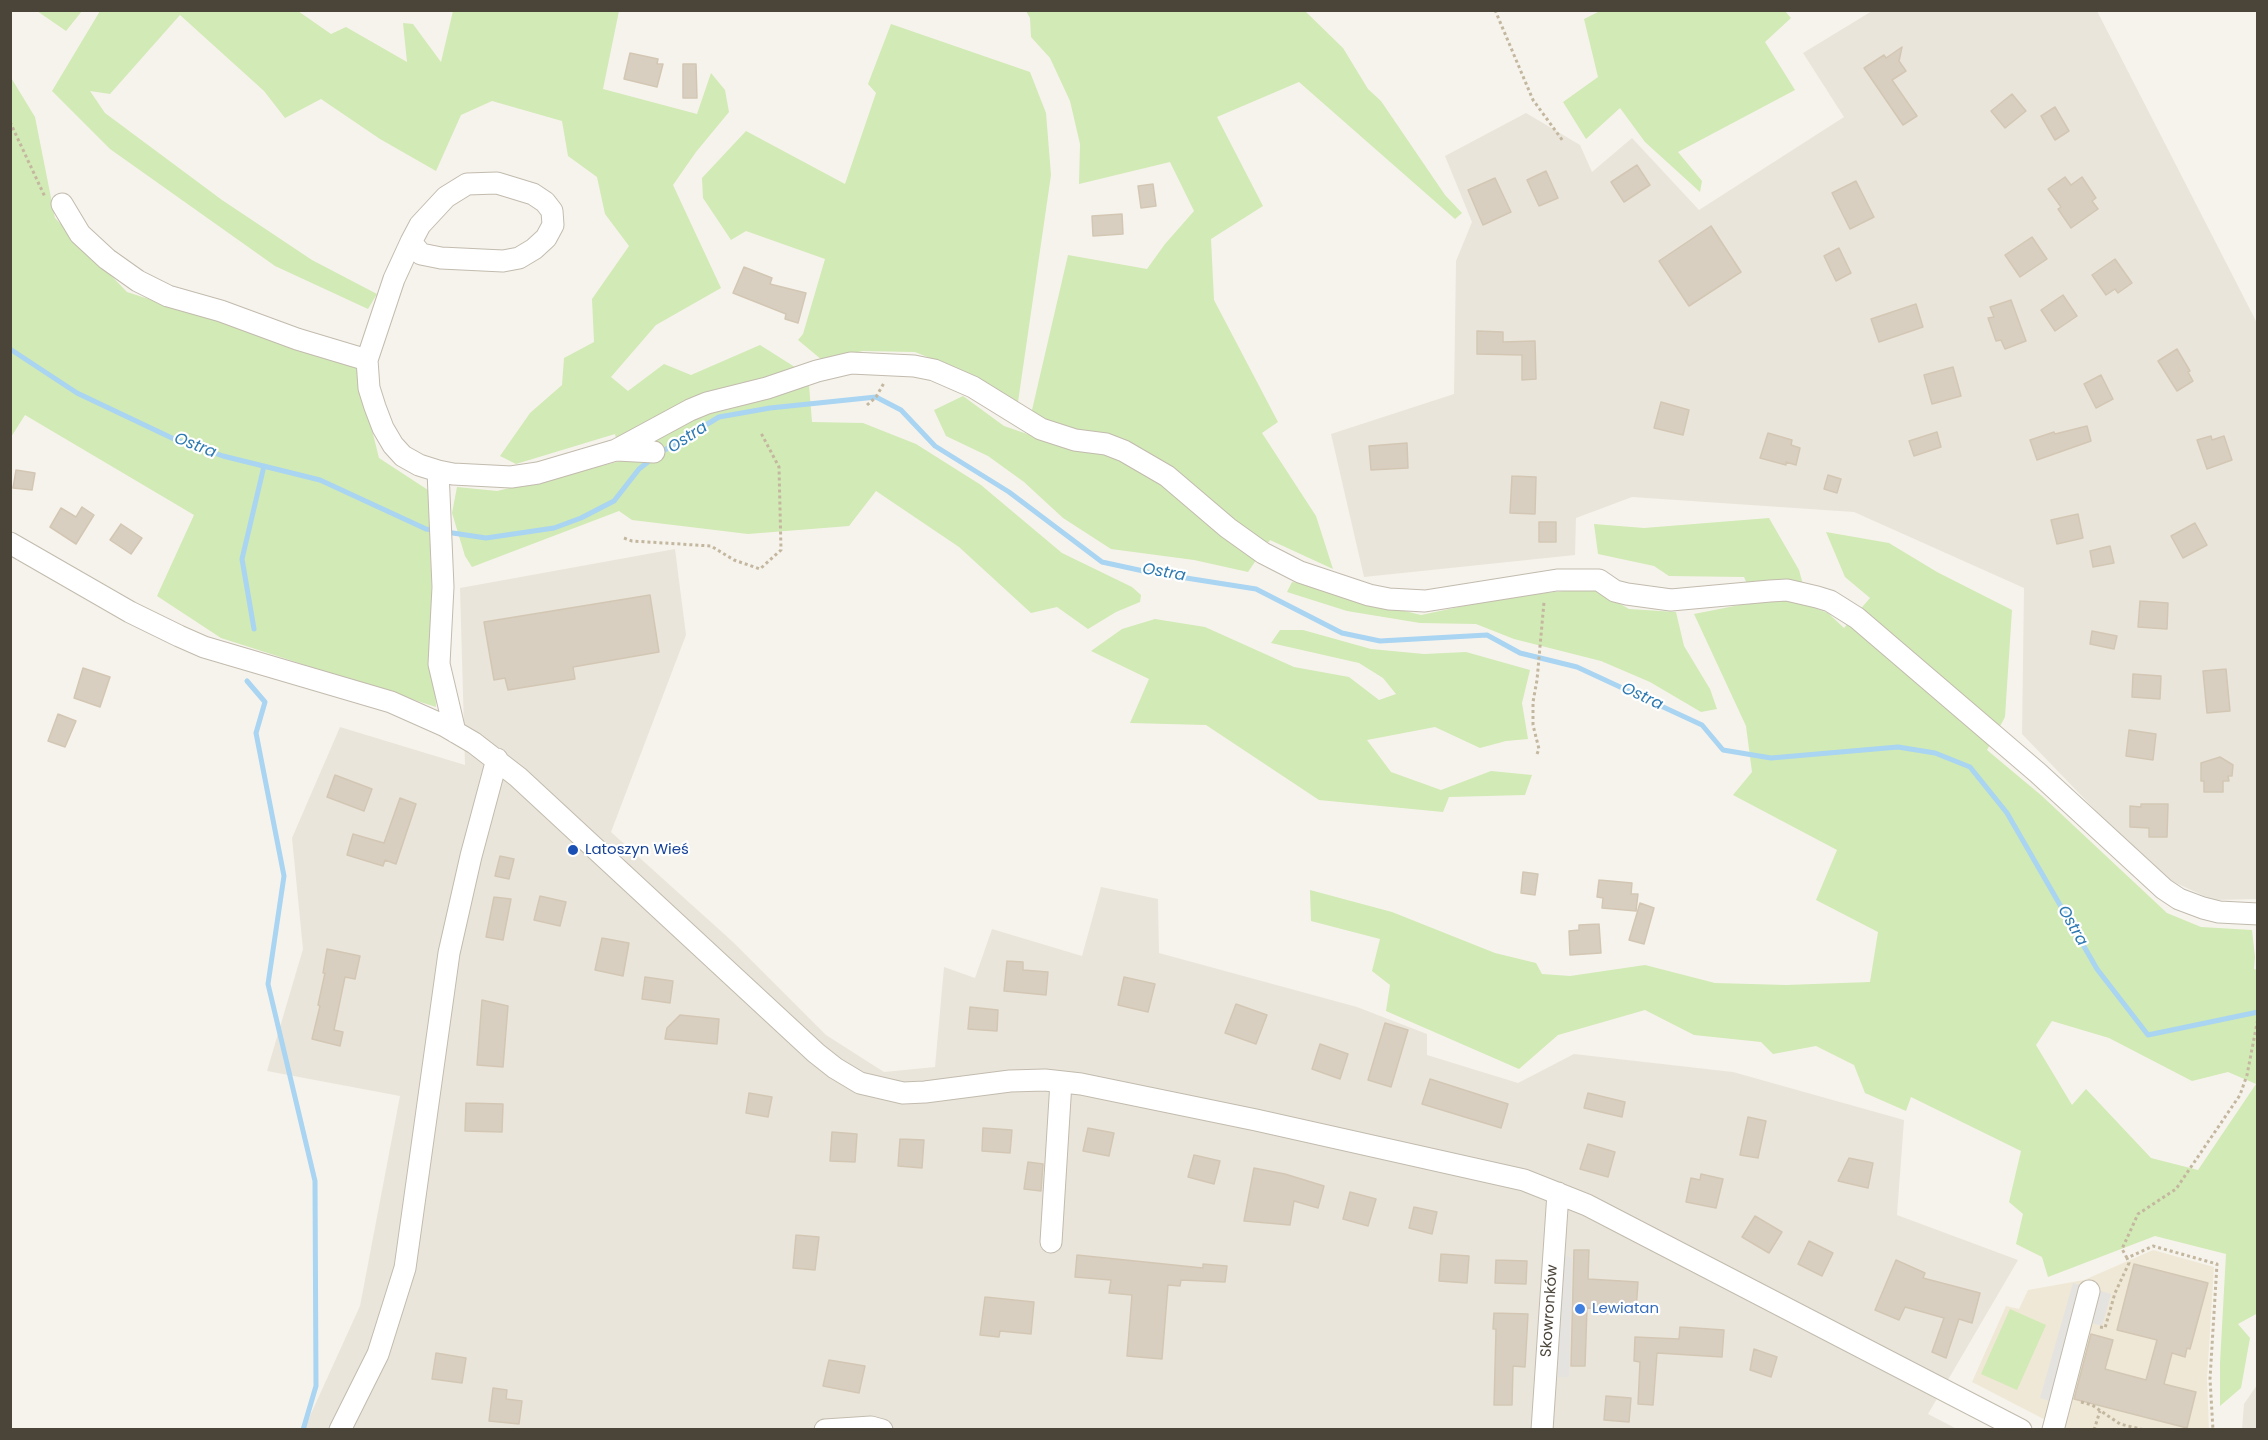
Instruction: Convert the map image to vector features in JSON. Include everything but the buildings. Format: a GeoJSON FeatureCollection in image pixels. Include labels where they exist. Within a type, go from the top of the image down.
{"type":"FeatureCollection","features":[{"type":"Feature","properties":{"kind":"street"},"geometry":{"type":"LineString","coordinates":[[411,242],[422,254],[441,258],[503,261],[519,258],[546,238],[553,225],[552,211],[545,202],[533,194],[511,186],[497,183],[467,184],[446,197],[434,209],[420,225],[411,242],[394,279],[367,360],[369,388],[383,428],[393,445],[418,465],[453,474],[511,477],[538,472],[616,450],[707,403],[767,388],[817,371],[851,363],[914,366],[934,370],[972,387],[1041,429],[1057,435],[1106,444],[1124,451],[1167,476],[1228,528],[1263,553],[1284,565],[1369,595],[1408,601],[1441,599],[1557,580],[1599,580],[1615,591],[1671,600],[1787,590],[1802,592],[1830,602],[1857,618],[2032,768],[2164,889],[2179,899],[2203,908],[2219,912],[2258,914]]}},
{"type":"Feature","properties":{"kind":"street"},"geometry":{"type":"LineString","coordinates":[[62,204],[80,234],[107,259],[138,281],[168,296],[221,311],[297,339],[367,360]]}},
{"type":"Feature","properties":{"kind":"street"},"geometry":{"type":"LineString","coordinates":[[616,450],[654,452]]}},
{"type":"Feature","properties":{"kind":"street"},"geometry":{"type":"LineString","coordinates":[[438,471],[443,587],[439,664],[455,732]]}},
{"type":"Feature","properties":{"kind":"street"},"geometry":{"type":"LineString","coordinates":[[10,543],[130,612],[204,647],[391,702],[455,732],[497,759],[816,1053],[847,1076],[872,1087],[903,1093],[1010,1081],[1061,1082],[1158,1099],[1494,1172],[1587,1205],[2022,1430]]}},
{"type":"Feature","properties":{"kind":"street"},"geometry":{"type":"LineString","coordinates":[[340,1430],[378,1354],[405,1268],[449,953],[471,856],[497,759]]}},
{"type":"Feature","properties":{"kind":"street"},"geometry":{"type":"LineString","coordinates":[[1051,1242],[1061,1082]]}},
{"type":"Feature","properties":{"kind":"street","name":"Skowronków"},"geometry":{"type":"LineString","coordinates":[[1542,1430],[1558,1193]]}},
{"type":"Feature","properties":{"kind":"street"},"geometry":{"type":"LineString","coordinates":[[2053,1430],[2089,1291]]}},
{"type":"Feature","properties":{"kind":"street"},"geometry":{"type":"LineString","coordinates":[[825,1430],[871,1427],[882,1430]]}},
{"type":"Feature","properties":{"kind":"path"},"geometry":{"type":"LineString","coordinates":[[1495,10],[1533,100],[1563,141]]}},
{"type":"Feature","properties":{"kind":"path"},"geometry":{"type":"LineString","coordinates":[[10,122],[47,199],[62,204]]}},
{"type":"Feature","properties":{"kind":"path"},"geometry":{"type":"LineString","coordinates":[[867,405],[881,389]]}},
{"type":"Feature","properties":{"kind":"path"},"geometry":{"type":"LineString","coordinates":[[624,538],[632,541],[711,546],[734,560],[760,569],[781,550],[779,467],[761,434]]}},
{"type":"Feature","properties":{"kind":"path"},"geometry":{"type":"LineString","coordinates":[[1537,754],[1539,749],[1533,725],[1533,702],[1545,606],[1541,584]]}},
{"type":"Feature","properties":{"kind":"path"},"geometry":{"type":"LineString","coordinates":[[2081,1322],[2104,1328],[2115,1293],[2129,1263],[2122,1248],[2138,1214],[2176,1189],[2240,1095],[2250,1062],[2258,1018]]}},
{"type":"Feature","properties":{"kind":"path"},"geometry":{"type":"LineString","coordinates":[[2127,1258],[2153,1246],[2217,1264],[2210,1378],[2212,1430]]}},
{"type":"Feature","properties":{"kind":"path"},"geometry":{"type":"LineString","coordinates":[[2062,1397],[2092,1405],[2120,1424],[2144,1430]]}},
{"type":"Feature","properties":{"kind":"path"},"geometry":{"type":"LineString","coordinates":[[2094,1430],[2100,1412]]}},
{"type":"Feature","properties":{"kind":"shaded area"},"geometry":{"type":"Polygon","coordinates":[[[1872,11],[2097,11],[2257,323],[2257,899],[2213,900],[2167,879],[2102,817],[2022,734],[2024,588],[1854,512],[1632,497],[1576,518],[1575,555],[1364,577],[1331,434],[1454,394],[1456,261],[1472,222],[1445,156],[1526,113],[1580,145],[1592,172],[1632,138],[1699,210],[1844,117],[1803,53],[1872,11]]]}},
{"type":"Feature","properties":{"kind":"shaded area"},"geometry":{"type":"Polygon","coordinates":[[[675,549],[686,635],[611,832],[733,942],[826,1035],[884,1072],[935,1067],[944,967],[975,978],[992,929],[1082,956],[1101,887],[1158,899],[1159,953],[1357,1007],[1427,1034],[1427,1055],[1518,1083],[1574,1054],[1733,1072],[1904,1120],[1897,1215],[2018,1260],[1928,1414],[1957,1429],[304,1429],[360,1306],[400,1096],[267,1071],[303,949],[292,838],[340,727],[465,765],[460,588],[675,549]]]}},
{"type":"Feature","properties":{"kind":"shaded area"},"geometry":{"type":"Polygon","coordinates":[[[2153,1250],[2214,1267],[2207,1379],[2209,1429],[2063,1429],[1972,1382],[2006,1306],[2019,1309],[2028,1290],[2084,1280],[2153,1250]]]}},
{"type":"Feature","properties":{"kind":"shaded area"},"geometry":{"type":"Polygon","coordinates":[[[1562,1254],[1572,1258],[1569,1377],[1558,1377],[1562,1254]]]}},
{"type":"Feature","properties":{"kind":"shaded area"},"geometry":{"type":"Polygon","coordinates":[[[2073,1283],[2111,1294],[2102,1326],[2085,1321],[2063,1405],[2040,1398],[2073,1283]]]}},
{"type":"Feature","properties":{"kind":"shaded area"},"geometry":{"type":"Polygon","coordinates":[[[2257,1385],[2257,1429],[2242,1429],[2244,1404],[2257,1385]]]}},
{"type":"Feature","properties":{"kind":"green space"},"geometry":{"type":"Polygon","coordinates":[[[37,11],[82,11],[66,31],[37,11]]]}},
{"type":"Feature","properties":{"kind":"green space"},"geometry":{"type":"Polygon","coordinates":[[[100,11],[298,11],[331,34],[346,27],[407,62],[403,23],[413,24],[441,62],[453,11],[619,11],[603,89],[697,114],[711,73],[725,90],[729,112],[696,152],[673,185],[721,288],[656,325],[611,377],[628,391],[664,364],[691,375],[760,345],[798,369],[809,385],[812,422],[863,423],[916,444],[981,485],[1062,553],[1132,587],[1141,595],[1140,602],[1116,612],[1088,629],[1057,607],[1031,613],[959,547],[876,491],[849,526],[748,534],[632,520],[619,511],[472,567],[465,556],[452,513],[457,487],[497,491],[621,461],[615,434],[516,464],[500,456],[530,413],[562,385],[564,358],[594,342],[592,299],[629,246],[605,214],[597,177],[568,156],[562,121],[492,101],[461,115],[436,171],[380,139],[321,99],[285,118],[264,91],[180,15],[110,94],[90,91],[105,113],[222,200],[312,260],[377,294],[368,309],[275,266],[110,149],[52,91],[100,11]]]}},
{"type":"Feature","properties":{"kind":"green space"},"geometry":{"type":"Polygon","coordinates":[[[1026,11],[1305,11],[1343,48],[1368,89],[1381,101],[1445,195],[1462,213],[1455,219],[1299,82],[1217,117],[1263,206],[1211,239],[1214,300],[1278,422],[1262,433],[1316,516],[1333,569],[1270,540],[1248,572],[1194,560],[1111,549],[1063,518],[1024,482],[988,456],[946,436],[934,410],[963,396],[1004,426],[1062,446],[1032,410],[1068,255],[1147,269],[1194,211],[1170,162],[1079,184],[1080,144],[1070,101],[1050,58],[1031,37],[1030,18],[1026,11]]]}},
{"type":"Feature","properties":{"kind":"green space"},"geometry":{"type":"Polygon","coordinates":[[[1600,11],[1785,11],[1791,18],[1765,42],[1795,90],[1678,152],[1702,181],[1700,192],[1645,142],[1620,108],[1586,139],[1563,102],[1598,77],[1584,19],[1600,11]]]}},
{"type":"Feature","properties":{"kind":"green space"},"geometry":{"type":"Polygon","coordinates":[[[891,24],[1030,72],[1046,113],[1051,175],[1018,402],[975,376],[915,352],[863,351],[822,360],[798,340],[803,334],[825,259],[746,231],[731,240],[703,198],[702,178],[746,131],[845,184],[876,93],[868,84],[891,24]]]}},
{"type":"Feature","properties":{"kind":"green space"},"geometry":{"type":"Polygon","coordinates":[[[10,76],[35,117],[55,218],[127,292],[356,366],[379,458],[428,490],[436,707],[221,638],[157,596],[194,515],[25,415],[11,437],[10,76]]]}},
{"type":"Feature","properties":{"kind":"green space"},"geometry":{"type":"Polygon","coordinates":[[[1769,518],[1799,570],[1809,606],[1828,613],[1844,628],[1870,598],[1845,577],[1826,532],[1889,543],[1937,572],[2012,610],[2005,717],[1987,750],[2042,796],[2167,913],[2201,927],[2252,930],[2254,969],[2258,970],[2258,1313],[2238,1324],[2250,1338],[2241,1388],[2220,1406],[2226,1254],[2155,1236],[2048,1277],[2042,1257],[2016,1244],[2023,1214],[2009,1202],[2021,1151],[1911,1097],[1906,1111],[1865,1093],[1854,1065],[1816,1046],[1773,1054],[1761,1042],[1694,1035],[1645,1010],[1558,1035],[1519,1069],[1386,1011],[1390,985],[1372,971],[1380,939],[1311,921],[1310,890],[1392,912],[1495,953],[1536,963],[1542,974],[1570,976],[1645,965],[1715,983],[1786,985],[1870,982],[1878,932],[1816,900],[1837,850],[1733,795],[1752,772],[1746,726],[1694,614],[1755,602],[1744,577],[1669,576],[1654,566],[1598,554],[1594,524],[1644,528],[1769,518]],[[2052,1021],[2036,1045],[2072,1105],[2086,1089],[2151,1158],[2198,1170],[2256,1084],[2228,1072],[2192,1081],[2109,1038],[2052,1021]]]}},
{"type":"Feature","properties":{"kind":"green space"},"geometry":{"type":"Polygon","coordinates":[[[1292,582],[1323,586],[1353,598],[1421,615],[1506,597],[1593,588],[1629,609],[1676,612],[1684,646],[1710,689],[1717,709],[1701,712],[1650,682],[1601,661],[1514,639],[1476,624],[1420,623],[1347,611],[1287,592],[1292,582]]]}},
{"type":"Feature","properties":{"kind":"green space"},"geometry":{"type":"Polygon","coordinates":[[[1155,619],[1205,627],[1294,667],[1349,677],[1379,700],[1396,694],[1383,678],[1359,663],[1271,643],[1280,630],[1303,630],[1371,649],[1424,654],[1466,652],[1530,670],[1522,703],[1528,739],[1506,741],[1480,748],[1435,727],[1367,740],[1391,772],[1441,790],[1491,771],[1532,775],[1525,795],[1449,797],[1443,812],[1319,800],[1206,725],[1130,723],[1149,679],[1091,651],[1122,629],[1155,619]]]}},
{"type":"Feature","properties":{"kind":"green space"},"geometry":{"type":"Polygon","coordinates":[[[2010,1309],[2046,1325],[2017,1390],[1981,1374],[2010,1309]]]}},
{"type":"Feature","properties":{"kind":"waterway","name":"Ostra"},"geometry":{"type":"LineString","coordinates":[[10,349],[77,393],[174,439],[223,456],[320,480],[426,529],[437,531]]}},
{"type":"Feature","properties":{"kind":"waterway","name":"Ostra"},"geometry":{"type":"LineString","coordinates":[[446,532],[486,538],[554,528],[581,518],[614,501],[639,469],[658,454],[719,417],[770,408],[876,397],[901,410],[935,446],[1009,492],[1102,562],[1148,572],[1256,589],[1342,633],[1380,641],[1487,635],[1520,653],[1577,667],[1702,725],[1723,750],[1771,758],[1898,747],[1935,753],[1970,767],[2007,813],[2097,969],[2148,1035],[2258,1012]]}},
{"type":"Feature","properties":{"kind":"waterway"},"geometry":{"type":"LineString","coordinates":[[254,629],[242,559],[264,466]]}},
{"type":"Feature","properties":{"kind":"waterway"},"geometry":{"type":"LineString","coordinates":[[247,681],[265,702],[256,733],[284,876],[268,984],[315,1181],[316,1386],[303,1430]]}},
{"type":"Feature","properties":{"kind":"place","name":"Latoszyn Wieś"},"geometry":{"type":"Point","coordinates":[573,850]}},
{"type":"Feature","properties":{"kind":"place","name":"Lewiatan"},"geometry":{"type":"Point","coordinates":[1580,1309]}}]}
